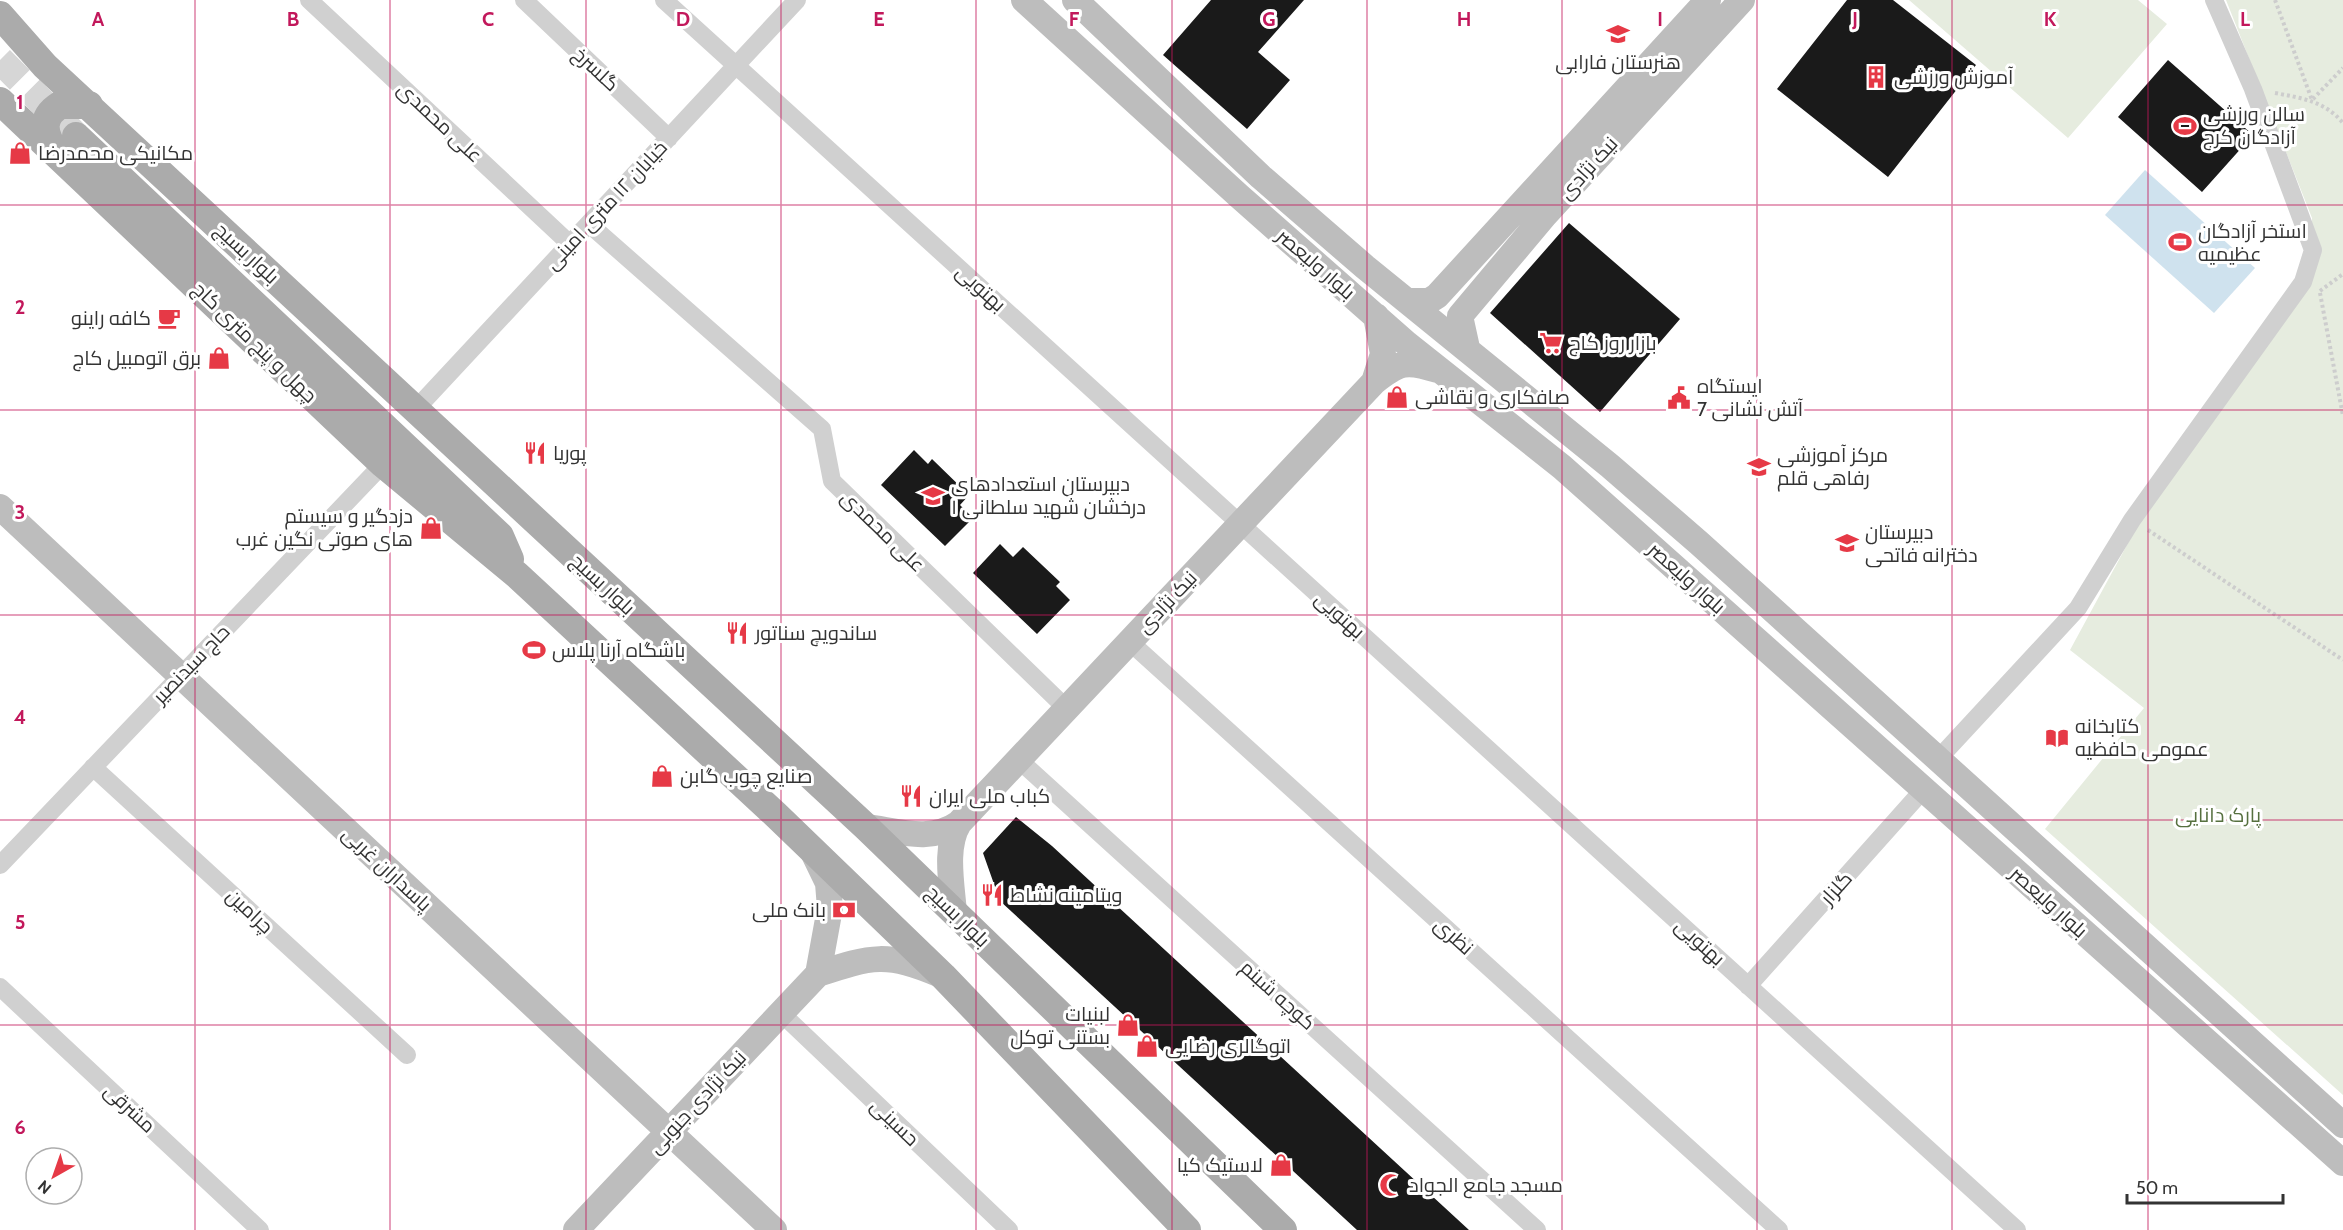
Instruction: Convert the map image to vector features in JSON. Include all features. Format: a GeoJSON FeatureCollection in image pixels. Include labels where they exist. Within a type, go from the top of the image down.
{"type":"FeatureCollection","features":[{"type":"Feature","properties":{"kind":"main road","name":"بلوار بسیج"},"geometry":{"type":"LineString","coordinates":[[0,15],[45,66],[866,827],[1283,1230]]}},
{"type":"Feature","properties":{"kind":"main road","name":"چهل و پنج متری کاج"},"geometry":{"type":"LineString","coordinates":[[0,101],[66,144],[383,464],[517,574]]}},
{"type":"Feature","properties":{"kind":"main road"},"geometry":{"type":"LineString","coordinates":[[89,105],[60,105],[48,115],[45,123],[46,138],[66,144],[500,536],[517,574],[812,849],[943,976],[1187,1230]]}},
{"type":"Feature","properties":{"kind":"street","name":"علی محمدی"},"geometry":{"type":"LineString","coordinates":[[309,0],[570,244]]}},
{"type":"Feature","properties":{"kind":"street","name":"گلسرخ"},"geometry":{"type":"LineString","coordinates":[[524,0],[669,138]]}},
{"type":"Feature","properties":{"kind":"street","name":"بهتویی"},"geometry":{"type":"LineString","coordinates":[[664,0],[2017,1230]]}},
{"type":"Feature","properties":{"kind":"street","name":"خیابان ۱۲ متری امینی"},"geometry":{"type":"LineString","coordinates":[[415,410],[797,0]]}},
{"type":"Feature","properties":{"kind":"street","name":"بلوار ولیعصر"},"geometry":{"type":"LineString","coordinates":[[1024,0],[1201,162],[1376,316],[1562,467],[1637,533],[2343,1164]]}},
{"type":"Feature","properties":{"kind":"street","name":"بلوار ولیعصر"},"geometry":{"type":"LineString","coordinates":[[1075,0],[1261,177],[1699,543],[2343,1125]]}},
{"type":"Feature","properties":{"kind":"street","name":"نیک نژادی"},"geometry":{"type":"LineString","coordinates":[[1437,296],[1708,0]]}},
{"type":"Feature","properties":{"kind":"street","name":"نیک نژادی"},"geometry":{"type":"LineString","coordinates":[[1460,316],[1545,215],[1742,0]]}},
{"type":"Feature","properties":{"kind":"street"},"geometry":{"type":"LineString","coordinates":[[1939,758],[2078,608],[2132,520],[2303,282],[2313,250],[2253,89],[2214,0]]}},
{"type":"Feature","properties":{"kind":"street"},"geometry":{"type":"LineString","coordinates":[[1201,162],[1215,169],[1223,169],[1231,157],[1225,142]]}},
{"type":"Feature","properties":{"kind":"street"},"geometry":{"type":"LineString","coordinates":[[1239,196],[1233,181],[1236,174],[1242,170],[1261,177]]}},
{"type":"Feature","properties":{"kind":"street"},"geometry":{"type":"LineString","coordinates":[[1524,199],[1545,215]]}},
{"type":"Feature","properties":{"kind":"street","name":"علی محمدی"},"geometry":{"type":"LineString","coordinates":[[589,224],[822,429],[832,481],[1067,709]]}},
{"type":"Feature","properties":{"kind":"street"},"geometry":{"type":"LineString","coordinates":[[1407,301],[1429,301],[1437,296],[1442,312],[1450,316],[1460,316],[1467,348]]}},
{"type":"Feature","properties":{"kind":"street"},"geometry":{"type":"LineString","coordinates":[[1374,382],[1383,354],[1376,316]]}},
{"type":"Feature","properties":{"kind":"street"},"geometry":{"type":"LineString","coordinates":[[1374,382],[1400,364],[1413,362],[1443,372]]}},
{"type":"Feature","properties":{"kind":"street","name":"نیک نژادی"},"geometry":{"type":"LineString","coordinates":[[959,823],[1374,382]]}},
{"type":"Feature","properties":{"kind":"street","name":"حاج سیدنصیر"},"geometry":{"type":"LineString","coordinates":[[0,865],[383,464]]}},
{"type":"Feature","properties":{"kind":"street","name":"پاسداران غربی"},"geometry":{"type":"LineString","coordinates":[[0,507],[774,1230]]}},
{"type":"Feature","properties":{"kind":"street"},"geometry":{"type":"LineString","coordinates":[[1637,533],[1655,540],[1665,537],[1670,529],[1669,523],[1658,508]]}},
{"type":"Feature","properties":{"kind":"street"},"geometry":{"type":"LineString","coordinates":[[1675,567],[1668,550],[1672,541],[1682,535],[1699,543]]}},
{"type":"Feature","properties":{"kind":"street","name":"نظری"},"geometry":{"type":"LineString","coordinates":[[1130,642],[1779,1230]]}},
{"type":"Feature","properties":{"kind":"street","name":"کوچه شبنم"},"geometry":{"type":"LineString","coordinates":[[1019,760],[1529,1228]]}},
{"type":"Feature","properties":{"kind":"street","name":"چرامین"},"geometry":{"type":"LineString","coordinates":[[93,767],[407,1055]]}},
{"type":"Feature","properties":{"kind":"street","name":"گلزار"},"geometry":{"type":"LineString","coordinates":[[1748,986],[1923,790]]}},
{"type":"Feature","properties":{"kind":"street"},"geometry":{"type":"LineString","coordinates":[[866,827],[930,836],[948,831],[959,823]]}},
{"type":"Feature","properties":{"kind":"street"},"geometry":{"type":"LineString","coordinates":[[954,913],[950,868],[954,832],[959,823]]}},
{"type":"Feature","properties":{"kind":"street"},"geometry":{"type":"LineString","coordinates":[[812,849],[828,883],[830,908],[818,974],[871,959],[897,959],[943,976]]}},
{"type":"Feature","properties":{"kind":"street","name":"نیک نژادی جنوبی"},"geometry":{"type":"LineString","coordinates":[[576,1230],[818,974]]}},
{"type":"Feature","properties":{"kind":"street","name":"مشرقی"},"geometry":{"type":"LineString","coordinates":[[0,987],[260,1230]]}},
{"type":"Feature","properties":{"kind":"street","name":"حسینی"},"geometry":{"type":"LineString","coordinates":[[781,1013],[1009,1230]]}},
{"type":"Feature","properties":{"kind":"path"},"geometry":{"type":"LineString","coordinates":[[2275,0],[2312,100]]}},
{"type":"Feature","properties":{"kind":"path"},"geometry":{"type":"LineString","coordinates":[[2312,100],[2343,68]]}},
{"type":"Feature","properties":{"kind":"path"},"geometry":{"type":"LineString","coordinates":[[2253,89],[2312,100],[2335,114],[2343,123]]}},
{"type":"Feature","properties":{"kind":"path"},"geometry":{"type":"LineString","coordinates":[[2343,274],[2319,291],[2343,416]]}},
{"type":"Feature","properties":{"kind":"path"},"geometry":{"type":"LineString","coordinates":[[2132,520],[2343,660]]}},
{"type":"Feature","properties":{"kind":"green space"},"geometry":{"type":"Polygon","coordinates":[[[1909,0],[2138,0],[2167,24],[2068,138],[1909,0]]]}},
{"type":"Feature","properties":{"kind":"green space","name":"پارک دانایی"},"geometry":{"type":"Polygon","coordinates":[[[2226,0],[2343,0],[2343,1095],[2045,829],[2144,708],[2070,650],[2140,521],[2310,264],[2312,218],[2226,0]]]}},
{"type":"Feature","properties":{"kind":"water","name":"استخر آزادگان عظیمیه"},"geometry":{"type":"Polygon","coordinates":[[[2145,170],[2255,268],[2214,313],[2105,215],[2145,170]]]}},
{"type":"Feature","properties":{"kind":"building"},"geometry":{"type":"Polygon","coordinates":[[[1211,0],[1304,0],[1258,52],[1290,80],[1247,129],[1163,55],[1211,0]]]}},
{"type":"Feature","properties":{"kind":"building","name":"آموزش ورزشی"},"geometry":{"type":"Polygon","coordinates":[[[1847,0],[1893,0],[1976,65],[1888,177],[1777,89],[1847,0]]]}},
{"type":"Feature","properties":{"kind":"building","name":"سالن ورزشی آزادگان کرج"},"geometry":{"type":"Polygon","coordinates":[[[2168,60],[2253,135],[2202,192],[2118,117],[2168,60]]]}},
{"type":"Feature","properties":{"kind":"building"},"geometry":{"type":"Polygon","coordinates":[[[1569,223],[1680,319],[1600,412],[1490,313],[1569,223]]]}},
{"type":"Feature","properties":{"kind":"building"},"geometry":{"type":"Polygon","coordinates":[[[914,450],[928,464],[932,459],[969,495],[960,505],[973,518],[945,546],[881,485],[914,450]]]}},
{"type":"Feature","properties":{"kind":"building"},"geometry":{"type":"Polygon","coordinates":[[[1000,544],[1013,557],[1023,547],[1060,582],[1056,586],[1070,600],[1037,634],[973,573],[1000,544]]]}},
{"type":"Feature","properties":{"kind":"building"},"geometry":{"type":"Polygon","coordinates":[[[1016,817],[1052,846],[1469,1230],[1357,1230],[1000,901],[983,853],[1016,817]]]}},
{"type":"Feature","properties":{"kind":"tunnel"},"geometry":{"type":"LineString","coordinates":[[0,60],[76,136]]}},
{"type":"Feature","properties":{"kind":"place","name":"هنرستان فارابی"},"geometry":{"type":"Point","coordinates":[1618,34]}},
{"type":"Feature","properties":{"kind":"place","name":"آموزش ورزشی"},"geometry":{"type":"Point","coordinates":[1876,77]}},
{"type":"Feature","properties":{"kind":"place","name":"سالن ورزشی آزادگان کرج"},"geometry":{"type":"Point","coordinates":[2185,126]}},
{"type":"Feature","properties":{"kind":"place","name":"مکانیکی محمدرضا"},"geometry":{"type":"Point","coordinates":[20,153]}},
{"type":"Feature","properties":{"kind":"place","name":"استخر آزادگان عظیمیه"},"geometry":{"type":"Point","coordinates":[2180,242]}},
{"type":"Feature","properties":{"kind":"place","name":"کافه راینو"},"geometry":{"type":"Point","coordinates":[169,318]}},
{"type":"Feature","properties":{"kind":"place","name":"بازار روز کاج"},"geometry":{"type":"Point","coordinates":[1551,343]}},
{"type":"Feature","properties":{"kind":"place","name":"برق اتومبیل کاج"},"geometry":{"type":"Point","coordinates":[219,358]}},
{"type":"Feature","properties":{"kind":"place","name":"صافکاری و نقاشی"},"geometry":{"type":"Point","coordinates":[1397,397]}},
{"type":"Feature","properties":{"kind":"place","name":"ایستگاه آتش نشانی 7"},"geometry":{"type":"Point","coordinates":[1679,398]}},
{"type":"Feature","properties":{"kind":"place","name":"پوریا"},"geometry":{"type":"Point","coordinates":[535,453]}},
{"type":"Feature","properties":{"kind":"place","name":"مرکز آموزشی رفاهی قلم"},"geometry":{"type":"Point","coordinates":[1759,467]}},
{"type":"Feature","properties":{"kind":"place","name":"دبیرستان استعدادهای درخشان شهید سلطانی ۱"},"geometry":{"type":"Point","coordinates":[933,496]}},
{"type":"Feature","properties":{"kind":"place","name":"دزدگیر و سیستم های صوتی نگین غرب"},"geometry":{"type":"Point","coordinates":[431,528]}},
{"type":"Feature","properties":{"kind":"place","name":"دبیرستان دخترانه فاتحی"},"geometry":{"type":"Point","coordinates":[1847,543]}},
{"type":"Feature","properties":{"kind":"place","name":"ساندویچ سناتور"},"geometry":{"type":"Point","coordinates":[737,633]}},
{"type":"Feature","properties":{"kind":"place","name":"باشگاه آرنا پلاس"},"geometry":{"type":"Point","coordinates":[534,650]}},
{"type":"Feature","properties":{"kind":"place","name":"کتابخانه عمومی حافظیه"},"geometry":{"type":"Point","coordinates":[2057,738]}},
{"type":"Feature","properties":{"kind":"place","name":"صنایع چوب گابن"},"geometry":{"type":"Point","coordinates":[662,776]}},
{"type":"Feature","properties":{"kind":"place","name":"کباب ملی ایران"},"geometry":{"type":"Point","coordinates":[911,796]}},
{"type":"Feature","properties":{"kind":"place","name":"ویتامینه نشاط"},"geometry":{"type":"Point","coordinates":[992,895]}},
{"type":"Feature","properties":{"kind":"place","name":"بانک ملی"},"geometry":{"type":"Point","coordinates":[844,910]}},
{"type":"Feature","properties":{"kind":"place","name":"لبنیات بستنی توکل"},"geometry":{"type":"Point","coordinates":[1128,1025]}},
{"type":"Feature","properties":{"kind":"place","name":"اتوگالری رضایی"},"geometry":{"type":"Point","coordinates":[1147,1046]}},
{"type":"Feature","properties":{"kind":"place","name":"لاستیک کیا"},"geometry":{"type":"Point","coordinates":[1281,1165]}},
{"type":"Feature","properties":{"kind":"place","name":"مسجد جامع الجواد"},"geometry":{"type":"Point","coordinates":[1391,1185]}}]}
